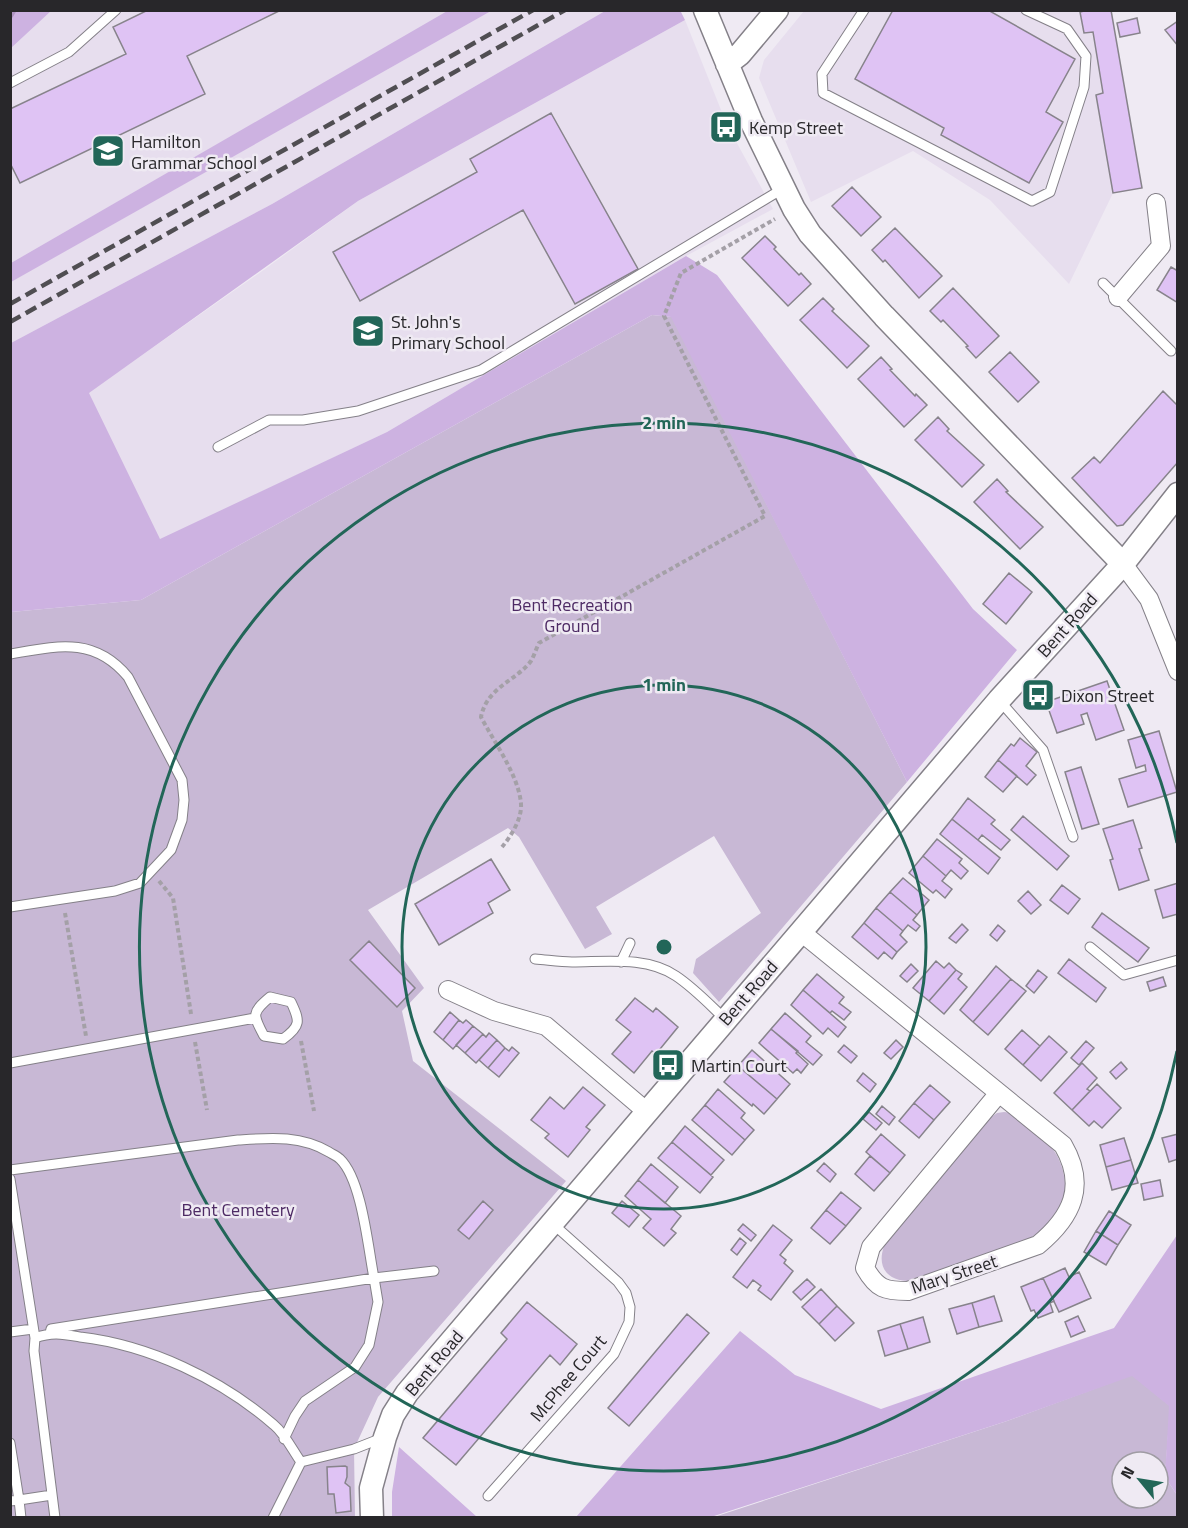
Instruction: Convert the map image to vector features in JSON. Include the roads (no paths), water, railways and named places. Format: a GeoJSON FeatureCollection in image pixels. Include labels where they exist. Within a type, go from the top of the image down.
{"type":"FeatureCollection","features":[{"type":"Feature","properties":{"kind":"street"},"geometry":{"type":"LineString","coordinates":[[705,10],[751,121],[794,209],[810,234],[885,316],[1123,564],[1149,599],[1178,671]]}},
{"type":"Feature","properties":{"kind":"street"},"geometry":{"type":"LineString","coordinates":[[727,64],[740,54],[777,10]]}},
{"type":"Feature","properties":{"kind":"street"},"geometry":{"type":"LineString","coordinates":[[1118,297],[1169,248],[1156,203]]}},
{"type":"Feature","properties":{"kind":"street","name":"Bent Road"},"geometry":{"type":"LineString","coordinates":[[372,1518],[371,1488],[385,1437],[393,1415],[407,1393],[999,700],[1123,564],[1178,494]]}},
{"type":"Feature","properties":{"kind":"street","name":"Mary Street"},"geometry":{"type":"LineString","coordinates":[[801,933],[999,1093],[1063,1145],[1072,1160],[1075,1176],[1074,1198],[1056,1230],[1038,1245],[908,1291],[889,1291],[873,1282],[865,1268],[871,1247],[999,1093]]}},
{"type":"Feature","properties":{"kind":"street"},"geometry":{"type":"LineString","coordinates":[[448,990],[494,1011],[546,1026],[646,1111]]}},
{"type":"Feature","properties":{"kind":"lane"},"geometry":{"type":"LineString","coordinates":[[10,83],[69,52],[116,10]]}},
{"type":"Feature","properties":{"kind":"lane"},"geometry":{"type":"LineString","coordinates":[[864,10],[822,74],[823,93],[1032,201],[1050,192],[1084,87],[1086,56],[1067,29],[1026,10]]}},
{"type":"Feature","properties":{"kind":"lane"},"geometry":{"type":"LineString","coordinates":[[218,447],[269,420],[303,420],[358,411],[481,370],[784,188]]}},
{"type":"Feature","properties":{"kind":"lane"},"geometry":{"type":"LineString","coordinates":[[1103,283],[1171,351]]}},
{"type":"Feature","properties":{"kind":"lane"},"geometry":{"type":"LineString","coordinates":[[10,654],[71,646],[85,648],[106,656],[117,665],[128,677],[182,780],[184,800],[182,820],[171,850],[140,883],[115,891],[10,907]]}},
{"type":"Feature","properties":{"kind":"lane"},"geometry":{"type":"LineString","coordinates":[[999,700],[1043,750],[1073,837]]}},
{"type":"Feature","properties":{"kind":"lane"},"geometry":{"type":"LineString","coordinates":[[621,962],[630,942]]}},
{"type":"Feature","properties":{"kind":"lane"},"geometry":{"type":"LineString","coordinates":[[1090,947],[1124,975],[1178,960]]}},
{"type":"Feature","properties":{"kind":"lane"},"geometry":{"type":"LineString","coordinates":[[536,959],[649,964],[675,975],[725,1019]]}},
{"type":"Feature","properties":{"kind":"lane"},"geometry":{"type":"LineString","coordinates":[[665,971],[667,961]]}},
{"type":"Feature","properties":{"kind":"lane"},"geometry":{"type":"LineString","coordinates":[[270,997],[291,1002],[298,1017],[296,1029],[283,1039],[264,1036],[255,1018],[257,1009],[270,997]]}},
{"type":"Feature","properties":{"kind":"lane"},"geometry":{"type":"LineString","coordinates":[[10,1063],[255,1018]]}},
{"type":"Feature","properties":{"kind":"lane"},"geometry":{"type":"LineString","coordinates":[[10,1170],[238,1140],[274,1138],[297,1140],[319,1146],[340,1158],[353,1178],[378,1302],[369,1345],[355,1367],[305,1401],[284,1439]]}},
{"type":"Feature","properties":{"kind":"lane"},"geometry":{"type":"LineString","coordinates":[[10,1179],[34,1334],[34,1352],[55,1518]]}},
{"type":"Feature","properties":{"kind":"lane","name":"McPhee Court"},"geometry":{"type":"LineString","coordinates":[[488,1496],[614,1354],[629,1322],[630,1307],[626,1293],[618,1282],[552,1223]]}},
{"type":"Feature","properties":{"kind":"lane"},"geometry":{"type":"LineString","coordinates":[[50,1333],[51,1329],[374,1278],[434,1271]]}},
{"type":"Feature","properties":{"kind":"lane"},"geometry":{"type":"LineString","coordinates":[[10,1332],[50,1333],[101,1339],[187,1369],[231,1394],[276,1426],[301,1462]]}},
{"type":"Feature","properties":{"kind":"lane"},"geometry":{"type":"LineString","coordinates":[[273,1518],[301,1462],[354,1449],[385,1437]]}},
{"type":"Feature","properties":{"kind":"lane"},"geometry":{"type":"LineString","coordinates":[[10,1443],[15,1500],[21,1518]]}},
{"type":"Feature","properties":{"kind":"lane"},"geometry":{"type":"LineString","coordinates":[[15,1500],[52,1495]]}},
{"type":"Feature","properties":{"kind":"waterway"},"geometry":{"type":"LineString","coordinates":[[10,15],[13,10]]}},
{"type":"Feature","properties":{"kind":"railway"},"geometry":{"type":"LineString","coordinates":[[10,304],[533,10]]}},
{"type":"Feature","properties":{"kind":"railway"},"geometry":{"type":"LineString","coordinates":[[10,322],[565,10]]}},
{"type":"Feature","properties":{"kind":"place","name":"Kemp Street"},"geometry":{"type":"Point","coordinates":[726,127]}},
{"type":"Feature","properties":{"kind":"place","name":"Hamilton Grammar School"},"geometry":{"type":"Point","coordinates":[108,151]}},
{"type":"Feature","properties":{"kind":"place","name":"St. John's Primary School"},"geometry":{"type":"Point","coordinates":[368,331]}},
{"type":"Feature","properties":{"kind":"place","name":"Dixon Street"},"geometry":{"type":"Point","coordinates":[1038,695]}},
{"type":"Feature","properties":{"kind":"place","name":"Martin Court"},"geometry":{"type":"Point","coordinates":[668,1065]}},
{"type":"Feature","properties":{"kind":"park label","name":"Bent Recreation Ground"},"geometry":{"type":"Point","coordinates":[572,614]}},
{"type":"Feature","properties":{"kind":"park label","name":"Bent Cemetery"},"geometry":{"type":"Point","coordinates":[238,1209]}}]}
